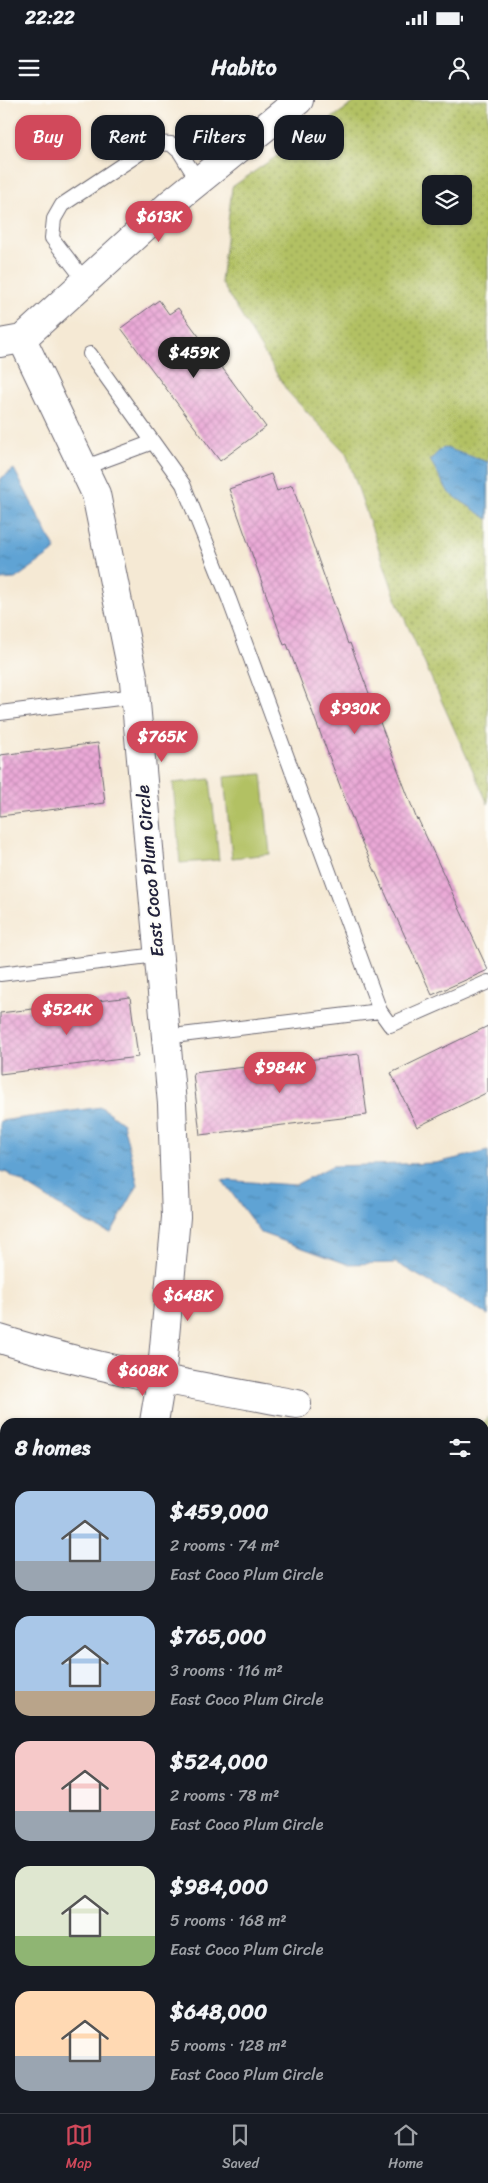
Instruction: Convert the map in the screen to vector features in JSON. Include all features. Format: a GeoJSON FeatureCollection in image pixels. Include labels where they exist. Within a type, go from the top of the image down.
{"type":"FeatureCollection","features":[{"type":"Feature","properties":{"kind":"street"},"geometry":{"type":"LineString","coordinates":[[11,341],[85,281],[198,181],[299,100]]}},
{"type":"Feature","properties":{"kind":"street","name":"East Coco Plum Circle"},"geometry":{"type":"LineString","coordinates":[[11,341],[96,494],[134,681],[157,955],[172,1104],[176,1217],[161,1380],[155,1418]]}},
{"type":"Feature","properties":{"kind":"street"},"geometry":{"type":"LineString","coordinates":[[0,1339],[36,1350],[161,1380],[297,1404]]}},
{"type":"Feature","properties":{"kind":"lane"},"geometry":{"type":"LineString","coordinates":[[85,281],[52,238],[54,219],[62,205],[155,143],[171,144],[180,152],[198,181]]}},
{"type":"Feature","properties":{"kind":"lane"},"geometry":{"type":"LineString","coordinates":[[90,354],[183,484],[228,599],[380,1011],[390,1025],[488,982]]}},
{"type":"Feature","properties":{"kind":"lane"},"geometry":{"type":"LineString","coordinates":[[83,468],[153,442]]}},
{"type":"Feature","properties":{"kind":"lane"},"geometry":{"type":"LineString","coordinates":[[0,713],[135,696]]}},
{"type":"Feature","properties":{"kind":"lane"},"geometry":{"type":"LineString","coordinates":[[0,974],[157,955]]}},
{"type":"Feature","properties":{"kind":"lane"},"geometry":{"type":"LineString","coordinates":[[165,1037],[380,1011]]}},
{"type":"Feature","properties":{"kind":"green space"},"geometry":{"type":"Polygon","coordinates":[[[358,100],[488,100],[488,804],[397,602],[346,453],[287,391],[221,282],[232,187],[274,158],[274,160],[344,160],[344,115],[336,115],[358,100]]]}},
{"type":"Feature","properties":{"kind":"green space"},"geometry":{"type":"Polygon","coordinates":[[[262,774],[270,854],[232,858],[224,777],[262,774]]]}},
{"type":"Feature","properties":{"kind":"green space"},"geometry":{"type":"Polygon","coordinates":[[[210,779],[219,860],[180,863],[173,783],[210,779]]]}},
{"type":"Feature","properties":{"kind":"water"},"geometry":{"type":"Polygon","coordinates":[[[443,447],[488,462],[488,519],[449,493],[430,460],[443,447]]]}},
{"type":"Feature","properties":{"kind":"water"},"geometry":{"type":"Polygon","coordinates":[[[14,469],[56,550],[15,579],[0,580],[0,479],[14,469]]]}},
{"type":"Feature","properties":{"kind":"water"},"geometry":{"type":"Polygon","coordinates":[[[101,1107],[123,1123],[138,1185],[111,1233],[87,1223],[7,1173],[0,1171],[0,1121],[101,1107]]]}},
{"type":"Feature","properties":{"kind":"water"},"geometry":{"type":"Polygon","coordinates":[[[488,1151],[488,1315],[396,1263],[347,1264],[261,1233],[222,1180],[295,1185],[332,1166],[436,1163],[488,1151]]]}},
{"type":"Feature","properties":{"kind":"building"},"geometry":{"type":"Polygon","coordinates":[[[159,300],[169,314],[178,308],[266,427],[220,461],[121,328],[159,300]]]}},
{"type":"Feature","properties":{"kind":"building"},"geometry":{"type":"Polygon","coordinates":[[[271,474],[277,491],[292,485],[348,644],[350,643],[417,820],[488,970],[432,995],[358,834],[287,644],[284,645],[229,489],[271,474]]]}},
{"type":"Feature","properties":{"kind":"building"},"geometry":{"type":"Polygon","coordinates":[[[98,743],[105,803],[0,816],[0,755],[98,743]]]}},
{"type":"Feature","properties":{"kind":"building"},"geometry":{"type":"Polygon","coordinates":[[[130,997],[138,1057],[0,1074],[0,1013],[130,997]]]}},
{"type":"Feature","properties":{"kind":"building"},"geometry":{"type":"Polygon","coordinates":[[[488,1026],[488,1092],[417,1127],[391,1073],[488,1026]]]}},
{"type":"Feature","properties":{"kind":"building"},"geometry":{"type":"Polygon","coordinates":[[[359,1054],[367,1115],[200,1135],[193,1073],[359,1054]]]}}]}
